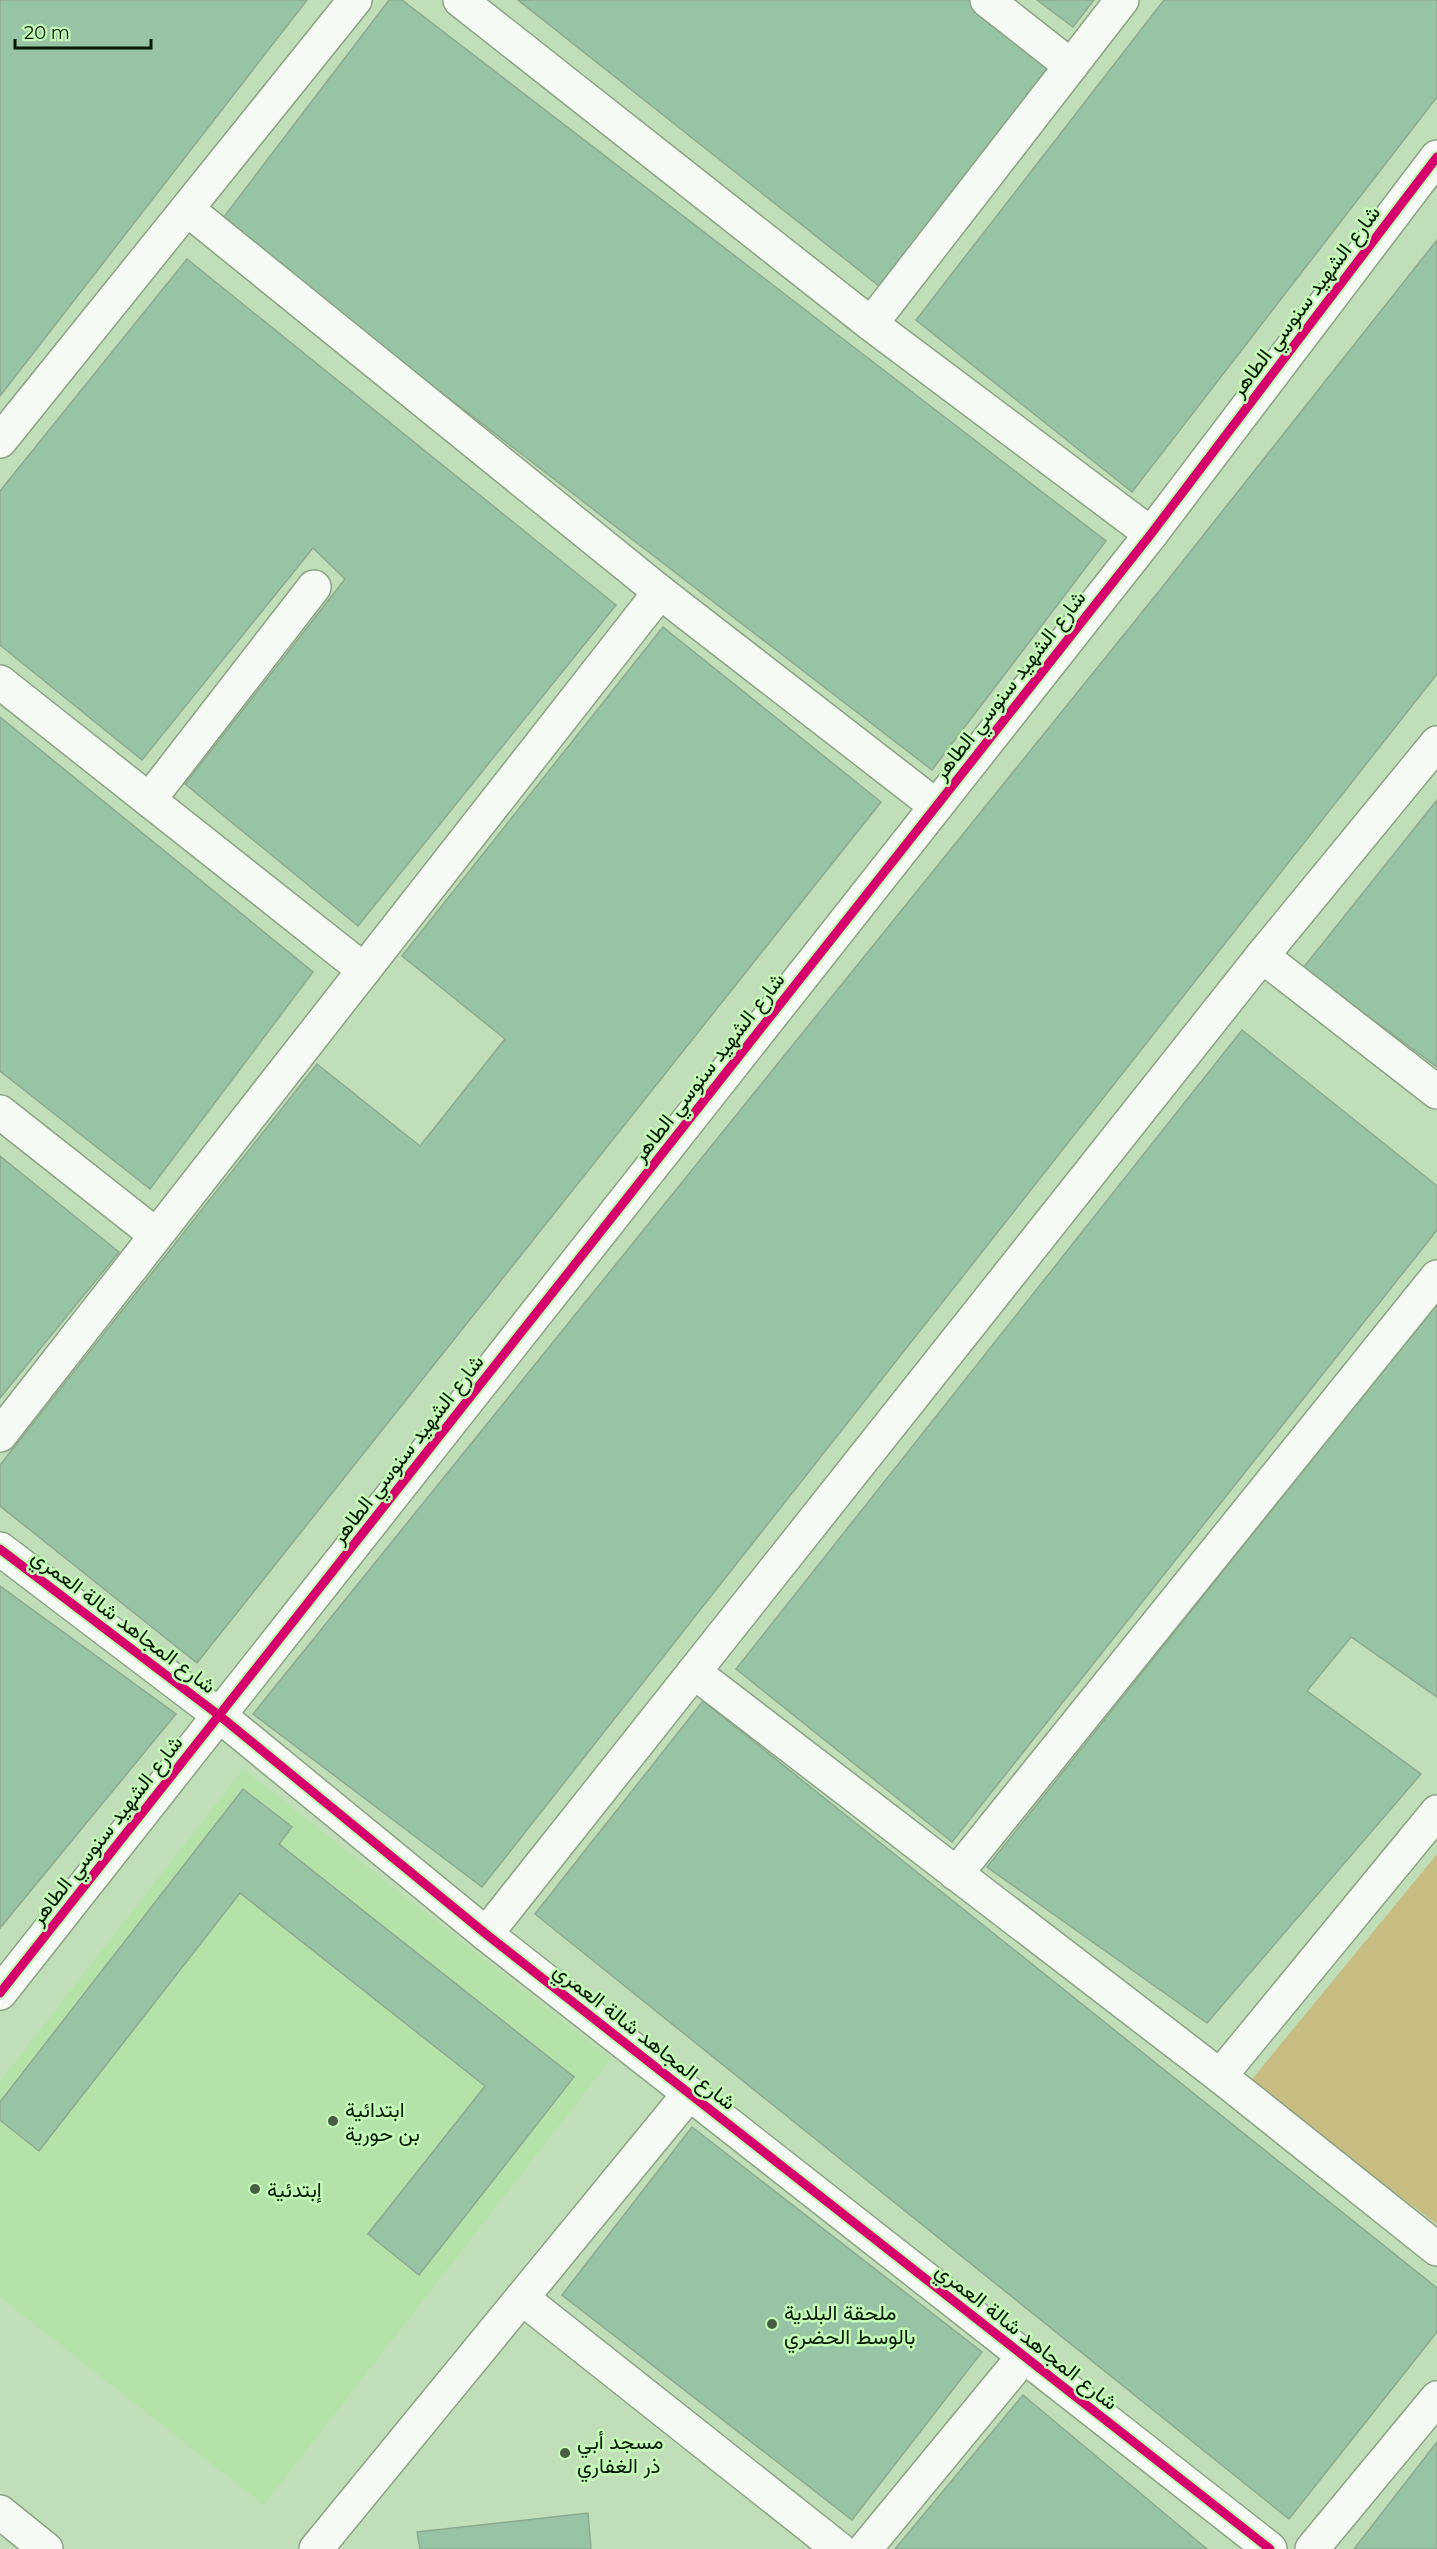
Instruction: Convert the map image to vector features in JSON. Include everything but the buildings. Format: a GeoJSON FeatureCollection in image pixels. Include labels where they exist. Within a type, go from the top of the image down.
{"type":"FeatureCollection","features":[{"type":"Feature","properties":{"kind":"street"},"geometry":{"type":"LineString","coordinates":[[0,441],[355,0]]}},
{"type":"Feature","properties":{"kind":"street"},"geometry":{"type":"LineString","coordinates":[[460,0],[871,324],[1150,534]]}},
{"type":"Feature","properties":{"kind":"street"},"geometry":{"type":"LineString","coordinates":[[987,0],[1071,66]]}},
{"type":"Feature","properties":{"kind":"street"},"geometry":{"type":"LineString","coordinates":[[871,324],[1122,0]]}},
{"type":"Feature","properties":{"kind":"street","name":"شارع الشهيد سنوسي الطاهر"},"geometry":{"type":"LineString","coordinates":[[0,1993],[1150,534],[1437,157]]}},
{"type":"Feature","properties":{"kind":"street"},"geometry":{"type":"LineString","coordinates":[[187,209],[660,592],[936,807]]}},
{"type":"Feature","properties":{"kind":"street"},"geometry":{"type":"LineString","coordinates":[[149,800],[314,587]]}},
{"type":"Feature","properties":{"kind":"street"},"geometry":{"type":"LineString","coordinates":[[0,1435],[660,592]]}},
{"type":"Feature","properties":{"kind":"street"},"geometry":{"type":"LineString","coordinates":[[0,682],[364,970]]}},
{"type":"Feature","properties":{"kind":"street"},"geometry":{"type":"LineString","coordinates":[[486,1934],[1262,956],[1437,743]]}},
{"type":"Feature","properties":{"kind":"street"},"geometry":{"type":"LineString","coordinates":[[1262,956],[1437,1092]]}},
{"type":"Feature","properties":{"kind":"street"},"geometry":{"type":"LineString","coordinates":[[0,1112],[156,1235]]}},
{"type":"Feature","properties":{"kind":"street"},"geometry":{"type":"LineString","coordinates":[[956,1874],[1437,1276]]}},
{"type":"Feature","properties":{"kind":"street","name":"شارع المجاهد شالة العمري"},"geometry":{"type":"LineString","coordinates":[[0,1549],[220,1716],[486,1934],[1270,2549]]}},
{"type":"Feature","properties":{"kind":"street"},"geometry":{"type":"LineString","coordinates":[[694,1671],[1220,2076],[1437,2248]]}},
{"type":"Feature","properties":{"kind":"street"},"geometry":{"type":"LineString","coordinates":[[1220,2076],[1437,1812]]}},
{"type":"Feature","properties":{"kind":"street"},"geometry":{"type":"LineString","coordinates":[[316,2549],[690,2094]]}},
{"type":"Feature","properties":{"kind":"street"},"geometry":{"type":"LineString","coordinates":[[522,2298],[838,2549]]}},
{"type":"Feature","properties":{"kind":"street"},"geometry":{"type":"LineString","coordinates":[[865,2549],[1024,2356]]}},
{"type":"Feature","properties":{"kind":"street"},"geometry":{"type":"LineString","coordinates":[[1312,2549],[1437,2398]]}},
{"type":"Feature","properties":{"kind":"shaded area","name":"إبتدئية"},"geometry":{"type":"Polygon","coordinates":[[[243,1769],[611,2059],[264,2505],[0,2297],[0,2081],[243,1769]]]}},
{"type":"Feature","properties":{"kind":"shaded area"},"geometry":{"type":"Polygon","coordinates":[[[1437,1854],[1437,2224],[1248,2084],[1437,1854]]]}},
{"type":"Feature","properties":{"kind":"cycle path"},"geometry":{"type":"LineString","coordinates":[[0,1993],[1151,534],[1437,157]]}},
{"type":"Feature","properties":{"kind":"cycle path"},"geometry":{"type":"LineString","coordinates":[[0,1549],[220,1716],[486,1934],[1270,2549]]}},
{"type":"Feature","properties":{"kind":"place","name":"ابتدائية بن حورية"},"geometry":{"type":"Point","coordinates":[333,2121]}},
{"type":"Feature","properties":{"kind":"place","name":"إبتدئية"},"geometry":{"type":"Point","coordinates":[255,2189]}},
{"type":"Feature","properties":{"kind":"place","name":"ملحقة البلدية بالوسط الحضري"},"geometry":{"type":"Point","coordinates":[772,2324]}},
{"type":"Feature","properties":{"kind":"place","name":"مسجد أبي ذر الغفاري"},"geometry":{"type":"Point","coordinates":[565,2453]}}]}
